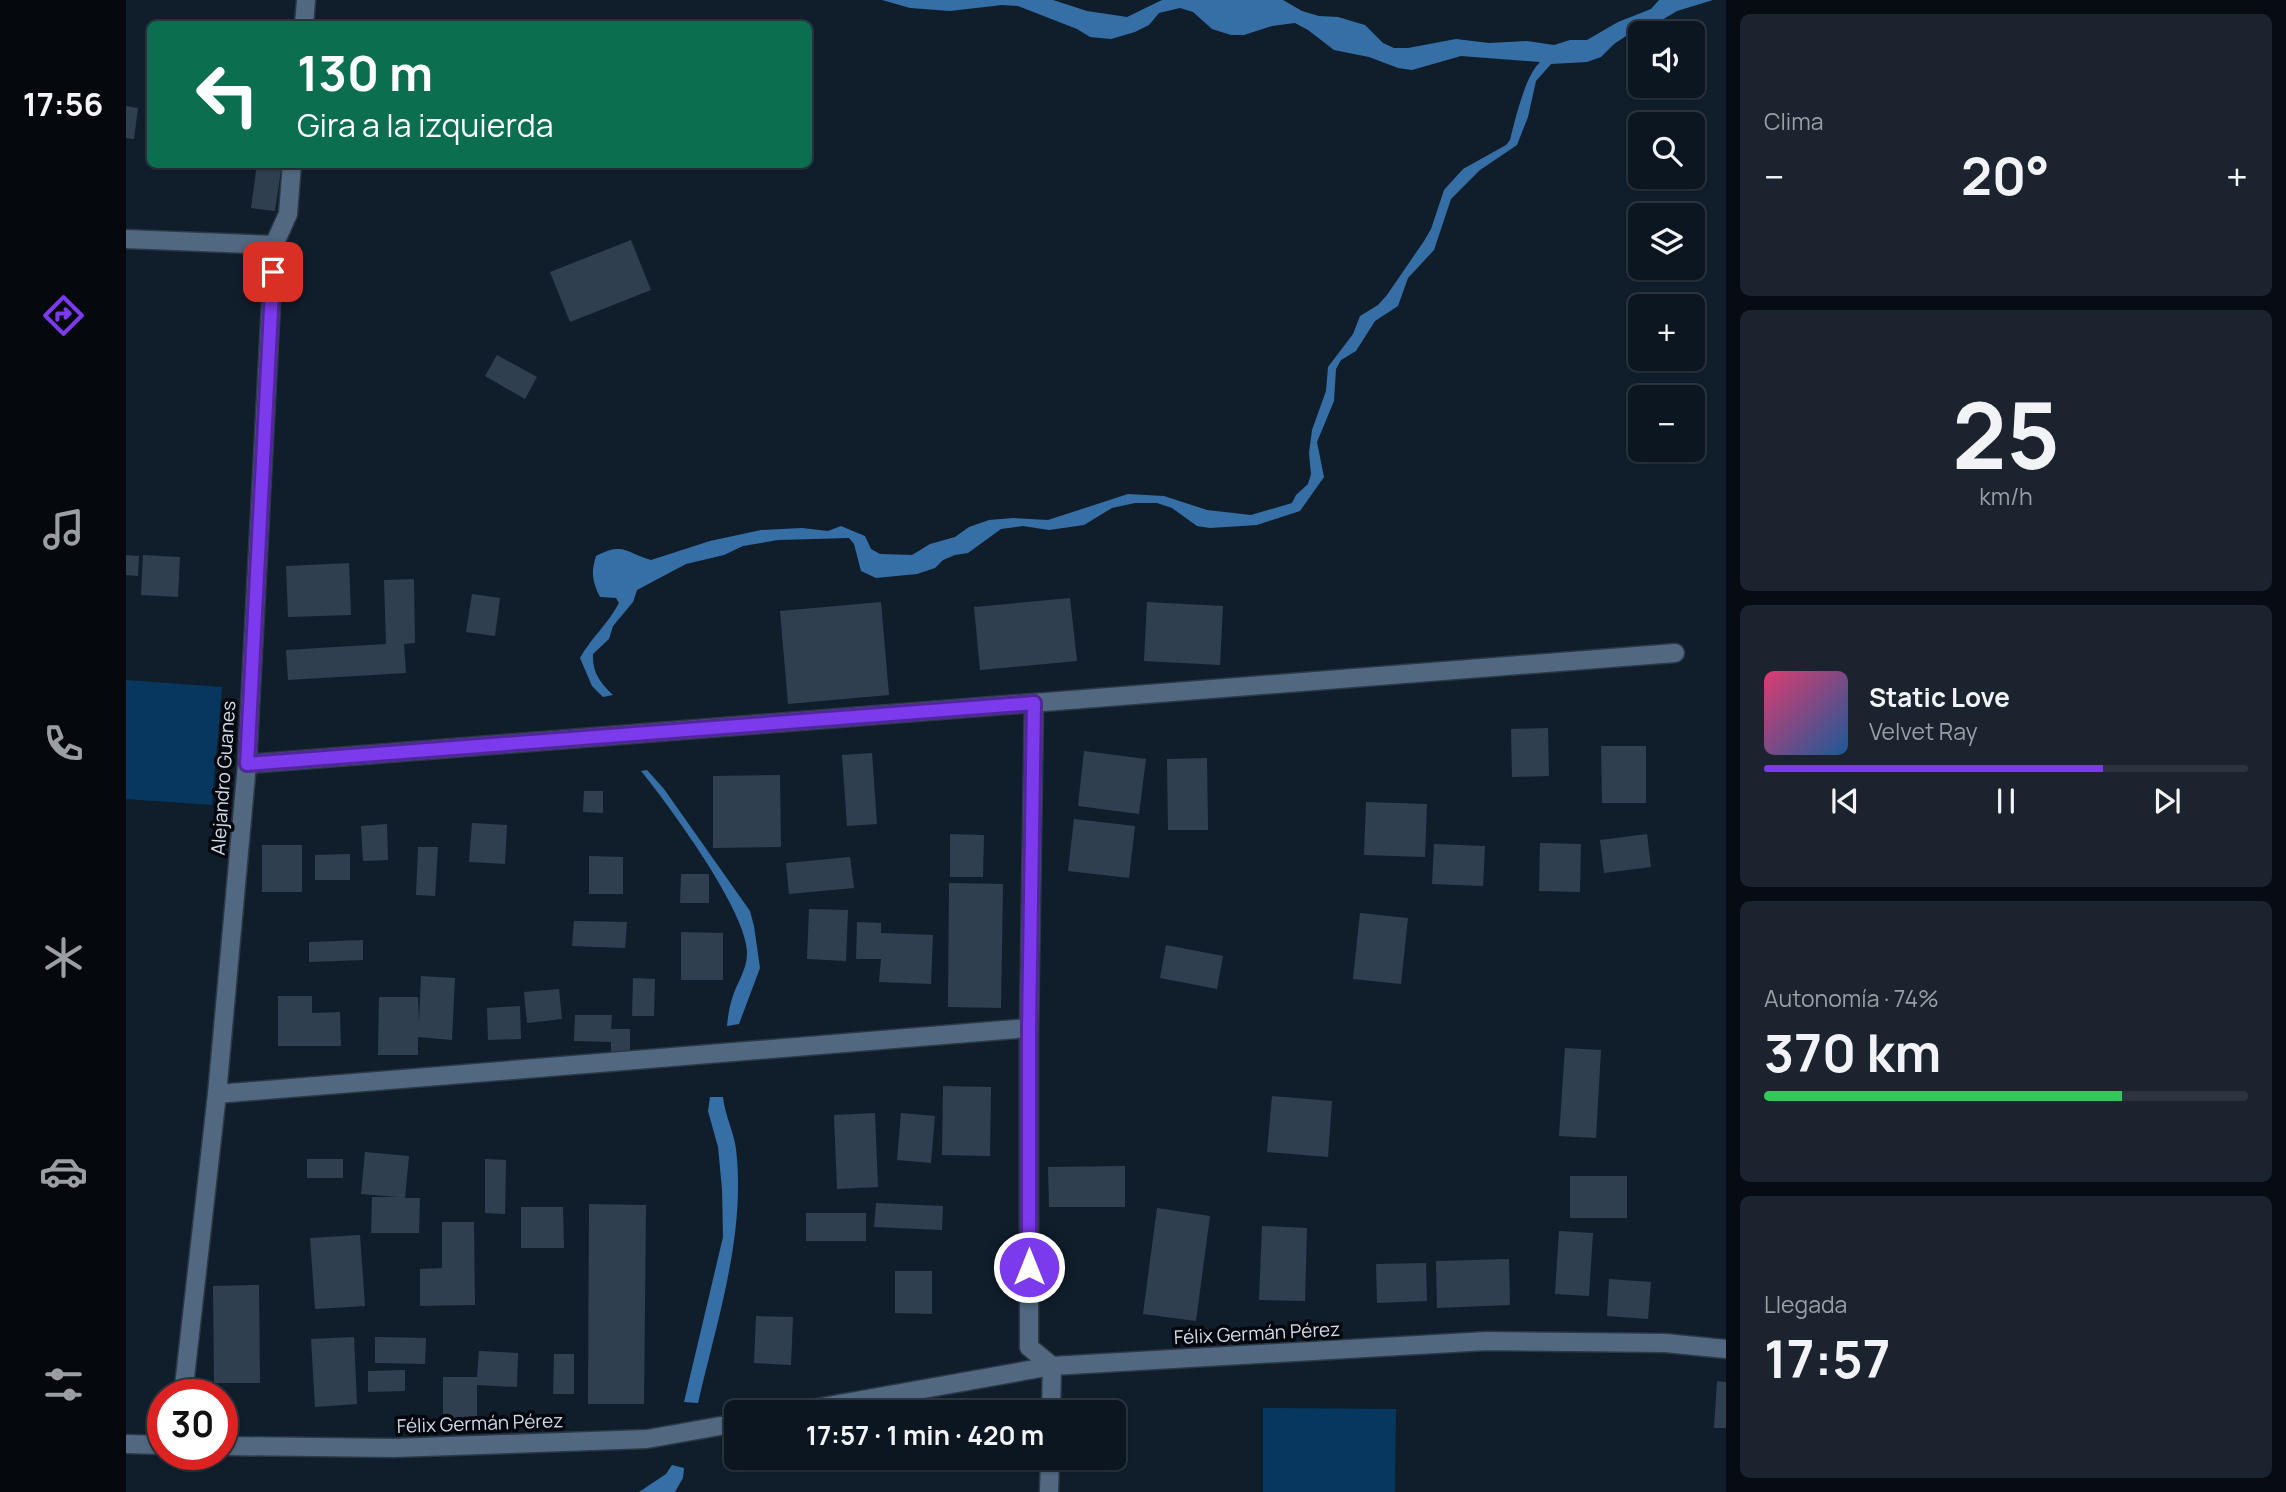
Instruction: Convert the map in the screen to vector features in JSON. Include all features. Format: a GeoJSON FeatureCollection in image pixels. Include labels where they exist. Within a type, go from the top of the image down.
{"type":"FeatureCollection","features":[{"type":"Feature","properties":{"kind":"street"},"geometry":{"type":"LineString","coordinates":[[304,21],[306,1]]}},
{"type":"Feature","properties":{"kind":"street","name":"Alejandro Guanes"},"geometry":{"type":"LineString","coordinates":[[185,1379],[217,1094],[247,764],[274,245],[288,214],[292,168]]}},
{"type":"Feature","properties":{"kind":"street"},"geometry":{"type":"LineString","coordinates":[[126,239],[274,245]]}},
{"type":"Feature","properties":{"kind":"street"},"geometry":{"type":"LineString","coordinates":[[247,764],[1675,653]]}},
{"type":"Feature","properties":{"kind":"street"},"geometry":{"type":"LineString","coordinates":[[1034,703],[1029,1028],[1030,1347],[1052,1366],[1051,1400]]}},
{"type":"Feature","properties":{"kind":"street"},"geometry":{"type":"LineString","coordinates":[[217,1094],[1029,1028]]}},
{"type":"Feature","properties":{"kind":"street","name":"Félix Germán Pérez"},"geometry":{"type":"LineString","coordinates":[[861,1400],[1052,1366],[1487,1340],[1665,1343],[1726,1349]]}},
{"type":"Feature","properties":{"kind":"street","name":"Félix Germán Pérez"},"geometry":{"type":"LineString","coordinates":[[238,1446],[394,1448],[646,1439],[724,1425]]}},
{"type":"Feature","properties":{"kind":"street"},"geometry":{"type":"LineString","coordinates":[[126,1444],[147,1445]]}},
{"type":"Feature","properties":{"kind":"street"},"geometry":{"type":"LineString","coordinates":[[1049,1492],[1050,1470]]}},
{"type":"Feature","properties":{"kind":"shaded area"},"geometry":{"type":"Polygon","coordinates":[[[882,0],[1053,0],[1087,11],[1127,17],[1162,0],[1283,0],[1302,11],[1365,25],[1383,43],[1394,48],[1408,48],[1456,39],[1489,43],[1527,41],[1554,45],[1570,40],[1587,40],[1618,22],[1651,9],[1659,0],[1713,0],[1677,11],[1660,21],[1628,21],[1628,35],[1601,57],[1587,62],[1551,64],[1536,81],[1528,117],[1517,145],[1480,170],[1451,199],[1434,250],[1408,278],[1398,306],[1375,321],[1356,351],[1341,360],[1336,369],[1334,401],[1317,442],[1324,477],[1300,511],[1257,525],[1210,528],[1197,526],[1172,508],[1157,503],[1135,503],[1112,508],[1084,525],[1049,530],[1023,526],[1001,529],[968,553],[943,560],[935,568],[917,574],[876,578],[861,571],[854,544],[849,538],[778,540],[743,546],[724,555],[686,564],[637,590],[633,602],[613,626],[609,639],[593,654],[598,677],[613,695],[603,697],[592,686],[580,658],[619,603],[616,598],[600,597],[593,572],[596,556],[613,549],[625,550],[651,560],[710,541],[761,530],[802,528],[828,531],[841,526],[865,536],[871,549],[880,554],[912,555],[930,544],[955,537],[969,527],[989,520],[1048,520],[1128,494],[1164,496],[1207,510],[1251,515],[1292,503],[1308,484],[1311,474],[1309,453],[1312,430],[1326,391],[1328,367],[1353,334],[1360,316],[1378,305],[1387,295],[1424,241],[1431,229],[1444,190],[1463,169],[1506,145],[1510,140],[1525,88],[1540,62],[1461,56],[1412,70],[1398,68],[1369,57],[1334,50],[1295,23],[1272,26],[1244,35],[1231,35],[1212,29],[1193,12],[1180,8],[1159,13],[1149,25],[1111,39],[1090,37],[1077,29],[1018,6],[1002,5],[950,11],[910,8],[882,0]]]}},
{"type":"Feature","properties":{"kind":"shaded area"},"geometry":{"type":"Polygon","coordinates":[[[126,680],[222,687],[212,805],[126,799],[126,680]]]}},
{"type":"Feature","properties":{"kind":"shaded area"},"geometry":{"type":"Polygon","coordinates":[[[647,770],[664,789],[750,911],[760,968],[739,1024],[727,1026],[731,1002],[747,960],[744,936],[735,913],[705,860],[641,771],[647,770]]]}},
{"type":"Feature","properties":{"kind":"shaded area"},"geometry":{"type":"Polygon","coordinates":[[[710,1097],[723,1097],[735,1143],[737,1213],[728,1277],[698,1403],[684,1402],[723,1237],[722,1189],[718,1147],[708,1111],[710,1097]]]}},
{"type":"Feature","properties":{"kind":"shaded area"},"geometry":{"type":"Polygon","coordinates":[[[1263,1408],[1396,1409],[1395,1492],[1263,1492],[1263,1408]]]}},
{"type":"Feature","properties":{"kind":"shaded area"},"geometry":{"type":"Polygon","coordinates":[[[672,1465],[684,1468],[683,1478],[675,1492],[639,1492],[666,1474],[672,1465]]]}},
{"type":"Feature","properties":{"kind":"building"},"geometry":{"type":"Polygon","coordinates":[[[126,106],[138,108],[134,139],[126,138],[126,106]]]}},
{"type":"Feature","properties":{"kind":"building"},"geometry":{"type":"Polygon","coordinates":[[[256,168],[281,168],[275,211],[251,208],[256,168]]]}},
{"type":"Feature","properties":{"kind":"building"},"geometry":{"type":"Polygon","coordinates":[[[631,240],[651,290],[570,322],[550,272],[631,240]]]}},
{"type":"Feature","properties":{"kind":"building"},"geometry":{"type":"Polygon","coordinates":[[[497,355],[537,377],[525,399],[485,376],[497,355]]]}},
{"type":"Feature","properties":{"kind":"building"},"geometry":{"type":"Polygon","coordinates":[[[126,555],[139,556],[138,576],[126,575],[126,555]]]}},
{"type":"Feature","properties":{"kind":"building"},"geometry":{"type":"Polygon","coordinates":[[[143,555],[180,557],[178,597],[141,595],[143,555]]]}},
{"type":"Feature","properties":{"kind":"building"},"geometry":{"type":"Polygon","coordinates":[[[349,563],[351,615],[288,617],[286,566],[349,563]]]}},
{"type":"Feature","properties":{"kind":"building"},"geometry":{"type":"Polygon","coordinates":[[[414,579],[415,643],[404,644],[406,673],[288,680],[286,650],[386,644],[384,580],[414,579]]]}},
{"type":"Feature","properties":{"kind":"building"},"geometry":{"type":"Polygon","coordinates":[[[472,594],[500,598],[495,636],[466,632],[472,594]]]}},
{"type":"Feature","properties":{"kind":"building"},"geometry":{"type":"Polygon","coordinates":[[[1070,598],[1077,661],[980,670],[974,607],[1070,598]]]}},
{"type":"Feature","properties":{"kind":"building"},"geometry":{"type":"Polygon","coordinates":[[[881,602],[889,695],[788,704],[780,611],[881,602]]]}},
{"type":"Feature","properties":{"kind":"building"},"geometry":{"type":"Polygon","coordinates":[[[1147,602],[1223,606],[1220,665],[1144,661],[1147,602]]]}},
{"type":"Feature","properties":{"kind":"building"},"geometry":{"type":"Polygon","coordinates":[[[1548,728],[1549,776],[1512,777],[1511,729],[1548,728]]]}},
{"type":"Feature","properties":{"kind":"building"},"geometry":{"type":"Polygon","coordinates":[[[1601,746],[1646,746],[1646,803],[1602,803],[1601,746]]]}},
{"type":"Feature","properties":{"kind":"building"},"geometry":{"type":"Polygon","coordinates":[[[1084,751],[1146,759],[1139,814],[1078,806],[1084,751]]]}},
{"type":"Feature","properties":{"kind":"building"},"geometry":{"type":"Polygon","coordinates":[[[872,753],[877,824],[847,826],[842,755],[872,753]]]}},
{"type":"Feature","properties":{"kind":"building"},"geometry":{"type":"Polygon","coordinates":[[[1207,758],[1208,830],[1168,830],[1167,759],[1207,758]]]}},
{"type":"Feature","properties":{"kind":"building"},"geometry":{"type":"Polygon","coordinates":[[[780,775],[781,847],[713,848],[713,776],[780,775]]]}},
{"type":"Feature","properties":{"kind":"building"},"geometry":{"type":"Polygon","coordinates":[[[584,791],[603,791],[603,813],[583,812],[584,791]]]}},
{"type":"Feature","properties":{"kind":"building"},"geometry":{"type":"Polygon","coordinates":[[[1366,802],[1427,804],[1425,857],[1364,855],[1366,802]]]}},
{"type":"Feature","properties":{"kind":"building"},"geometry":{"type":"Polygon","coordinates":[[[1074,819],[1135,826],[1129,878],[1068,871],[1074,819]]]}},
{"type":"Feature","properties":{"kind":"building"},"geometry":{"type":"Polygon","coordinates":[[[472,823],[507,825],[505,864],[469,862],[472,823]]]}},
{"type":"Feature","properties":{"kind":"building"},"geometry":{"type":"Polygon","coordinates":[[[387,824],[388,860],[363,861],[361,826],[387,824]]]}},
{"type":"Feature","properties":{"kind":"building"},"geometry":{"type":"Polygon","coordinates":[[[950,834],[984,835],[983,877],[950,877],[950,834]]]}},
{"type":"Feature","properties":{"kind":"building"},"geometry":{"type":"Polygon","coordinates":[[[1647,834],[1651,867],[1604,873],[1600,840],[1647,834]]]}},
{"type":"Feature","properties":{"kind":"building"},"geometry":{"type":"Polygon","coordinates":[[[1540,843],[1581,844],[1580,892],[1539,891],[1540,843]]]}},
{"type":"Feature","properties":{"kind":"building"},"geometry":{"type":"Polygon","coordinates":[[[1434,844],[1485,846],[1483,886],[1432,884],[1434,844]]]}},
{"type":"Feature","properties":{"kind":"building"},"geometry":{"type":"Polygon","coordinates":[[[262,845],[302,845],[302,892],[262,892],[262,845]]]}},
{"type":"Feature","properties":{"kind":"building"},"geometry":{"type":"Polygon","coordinates":[[[418,847],[438,847],[435,896],[416,895],[418,847]]]}},
{"type":"Feature","properties":{"kind":"building"},"geometry":{"type":"Polygon","coordinates":[[[350,854],[350,880],[315,880],[315,855],[350,854]]]}},
{"type":"Feature","properties":{"kind":"building"},"geometry":{"type":"Polygon","coordinates":[[[589,856],[623,857],[623,894],[589,894],[589,856]]]}},
{"type":"Feature","properties":{"kind":"building"},"geometry":{"type":"Polygon","coordinates":[[[850,857],[854,888],[789,894],[786,863],[850,857]]]}},
{"type":"Feature","properties":{"kind":"building"},"geometry":{"type":"Polygon","coordinates":[[[681,874],[709,874],[709,903],[680,903],[681,874]]]}},
{"type":"Feature","properties":{"kind":"building"},"geometry":{"type":"Polygon","coordinates":[[[949,883],[1003,884],[1001,1008],[948,1007],[949,883]]]}},
{"type":"Feature","properties":{"kind":"building"},"geometry":{"type":"Polygon","coordinates":[[[809,909],[848,910],[846,961],[807,959],[809,909]]]}},
{"type":"Feature","properties":{"kind":"building"},"geometry":{"type":"Polygon","coordinates":[[[1360,913],[1408,918],[1401,984],[1353,979],[1360,913]]]}},
{"type":"Feature","properties":{"kind":"building"},"geometry":{"type":"Polygon","coordinates":[[[574,921],[627,922],[625,948],[572,946],[574,921]]]}},
{"type":"Feature","properties":{"kind":"building"},"geometry":{"type":"Polygon","coordinates":[[[857,922],[881,923],[881,933],[933,935],[931,984],[879,982],[881,959],[856,959],[857,922]]]}},
{"type":"Feature","properties":{"kind":"building"},"geometry":{"type":"Polygon","coordinates":[[[681,932],[723,933],[723,980],[681,980],[681,932]]]}},
{"type":"Feature","properties":{"kind":"building"},"geometry":{"type":"Polygon","coordinates":[[[363,940],[363,960],[309,962],[309,942],[363,940]]]}},
{"type":"Feature","properties":{"kind":"building"},"geometry":{"type":"Polygon","coordinates":[[[1166,945],[1223,956],[1217,989],[1160,978],[1166,945]]]}},
{"type":"Feature","properties":{"kind":"building"},"geometry":{"type":"Polygon","coordinates":[[[421,976],[455,978],[452,1040],[418,1037],[418,1055],[378,1055],[379,997],[418,997],[419,1023],[421,976]]]}},
{"type":"Feature","properties":{"kind":"building"},"geometry":{"type":"Polygon","coordinates":[[[633,978],[655,979],[654,1016],[632,1016],[633,978]]]}},
{"type":"Feature","properties":{"kind":"building"},"geometry":{"type":"Polygon","coordinates":[[[559,989],[562,1019],[527,1023],[524,992],[559,989]]]}},
{"type":"Feature","properties":{"kind":"building"},"geometry":{"type":"Polygon","coordinates":[[[278,996],[312,996],[312,1013],[340,1012],[341,1046],[278,1046],[278,996]]]}},
{"type":"Feature","properties":{"kind":"building"},"geometry":{"type":"Polygon","coordinates":[[[520,1006],[521,1039],[488,1040],[487,1008],[520,1006]]]}},
{"type":"Feature","properties":{"kind":"building"},"geometry":{"type":"Polygon","coordinates":[[[575,1015],[612,1015],[611,1029],[630,1029],[630,1056],[611,1056],[611,1042],[574,1041],[575,1015]]]}},
{"type":"Feature","properties":{"kind":"building"},"geometry":{"type":"Polygon","coordinates":[[[1565,1048],[1601,1050],[1596,1138],[1559,1136],[1565,1048]]]}},
{"type":"Feature","properties":{"kind":"building"},"geometry":{"type":"Polygon","coordinates":[[[943,1086],[991,1087],[990,1156],[942,1155],[943,1086]]]}},
{"type":"Feature","properties":{"kind":"building"},"geometry":{"type":"Polygon","coordinates":[[[1272,1096],[1332,1101],[1328,1157],[1267,1152],[1272,1096]]]}},
{"type":"Feature","properties":{"kind":"building"},"geometry":{"type":"Polygon","coordinates":[[[875,1113],[878,1187],[837,1189],[834,1115],[875,1113]]]}},
{"type":"Feature","properties":{"kind":"building"},"geometry":{"type":"Polygon","coordinates":[[[901,1113],[935,1116],[931,1163],[897,1160],[901,1113]]]}},
{"type":"Feature","properties":{"kind":"building"},"geometry":{"type":"Polygon","coordinates":[[[365,1152],[409,1156],[405,1198],[420,1198],[419,1233],[371,1233],[372,1197],[398,1197],[361,1194],[365,1152]]]}},
{"type":"Feature","properties":{"kind":"building"},"geometry":{"type":"Polygon","coordinates":[[[307,1159],[343,1159],[343,1178],[307,1178],[307,1159]]]}},
{"type":"Feature","properties":{"kind":"building"},"geometry":{"type":"Polygon","coordinates":[[[485,1159],[506,1160],[505,1214],[485,1213],[485,1159]]]}},
{"type":"Feature","properties":{"kind":"building"},"geometry":{"type":"Polygon","coordinates":[[[1125,1166],[1125,1207],[1049,1207],[1048,1167],[1125,1166]]]}},
{"type":"Feature","properties":{"kind":"building"},"geometry":{"type":"Polygon","coordinates":[[[1570,1176],[1627,1176],[1627,1218],[1570,1218],[1570,1176]]]}},
{"type":"Feature","properties":{"kind":"building"},"geometry":{"type":"Polygon","coordinates":[[[876,1203],[943,1206],[942,1230],[874,1227],[876,1203]]]}},
{"type":"Feature","properties":{"kind":"building"},"geometry":{"type":"Polygon","coordinates":[[[589,1204],[646,1205],[644,1404],[588,1404],[589,1204]]]}},
{"type":"Feature","properties":{"kind":"building"},"geometry":{"type":"Polygon","coordinates":[[[521,1207],[563,1207],[564,1248],[521,1248],[521,1207]]]}},
{"type":"Feature","properties":{"kind":"building"},"geometry":{"type":"Polygon","coordinates":[[[1157,1208],[1210,1216],[1196,1321],[1143,1314],[1157,1208]]]}},
{"type":"Feature","properties":{"kind":"building"},"geometry":{"type":"Polygon","coordinates":[[[806,1213],[866,1213],[866,1241],[806,1241],[806,1213]]]}},
{"type":"Feature","properties":{"kind":"building"},"geometry":{"type":"Polygon","coordinates":[[[442,1222],[474,1222],[475,1305],[420,1306],[420,1269],[442,1268],[442,1222]]]}},
{"type":"Feature","properties":{"kind":"building"},"geometry":{"type":"Polygon","coordinates":[[[1262,1226],[1307,1228],[1305,1301],[1259,1300],[1262,1226]]]}},
{"type":"Feature","properties":{"kind":"building"},"geometry":{"type":"Polygon","coordinates":[[[1559,1231],[1593,1233],[1589,1296],[1555,1294],[1559,1231]]]}},
{"type":"Feature","properties":{"kind":"building"},"geometry":{"type":"Polygon","coordinates":[[[360,1235],[365,1306],[315,1309],[310,1238],[360,1235]]]}},
{"type":"Feature","properties":{"kind":"building"},"geometry":{"type":"Polygon","coordinates":[[[1509,1259],[1510,1305],[1437,1308],[1436,1261],[1509,1259]]]}},
{"type":"Feature","properties":{"kind":"building"},"geometry":{"type":"Polygon","coordinates":[[[1426,1263],[1427,1301],[1377,1303],[1376,1264],[1426,1263]]]}},
{"type":"Feature","properties":{"kind":"building"},"geometry":{"type":"Polygon","coordinates":[[[895,1271],[932,1271],[932,1314],[895,1313],[895,1271]]]}},
{"type":"Feature","properties":{"kind":"building"},"geometry":{"type":"Polygon","coordinates":[[[1609,1279],[1651,1282],[1648,1319],[1607,1316],[1609,1279]]]}},
{"type":"Feature","properties":{"kind":"building"},"geometry":{"type":"Polygon","coordinates":[[[259,1285],[260,1383],[214,1379],[213,1286],[259,1285]]]}},
{"type":"Feature","properties":{"kind":"building"},"geometry":{"type":"Polygon","coordinates":[[[756,1316],[793,1317],[791,1365],[754,1363],[756,1316]]]}},
{"type":"Feature","properties":{"kind":"building"},"geometry":{"type":"Polygon","coordinates":[[[354,1337],[357,1404],[315,1407],[311,1339],[354,1337]]]}},
{"type":"Feature","properties":{"kind":"building"},"geometry":{"type":"Polygon","coordinates":[[[375,1337],[426,1338],[425,1364],[375,1363],[375,1337]]]}},
{"type":"Feature","properties":{"kind":"building"},"geometry":{"type":"Polygon","coordinates":[[[479,1351],[518,1353],[517,1387],[477,1385],[477,1421],[443,1421],[443,1377],[477,1377],[479,1351]]]}},
{"type":"Feature","properties":{"kind":"building"},"geometry":{"type":"Polygon","coordinates":[[[554,1354],[574,1354],[574,1394],[553,1394],[554,1354]]]}},
{"type":"Feature","properties":{"kind":"building"},"geometry":{"type":"Polygon","coordinates":[[[405,1370],[405,1391],[368,1392],[368,1371],[405,1370]]]}},
{"type":"Feature","properties":{"kind":"building"},"geometry":{"type":"Polygon","coordinates":[[[1717,1381],[1726,1382],[1726,1428],[1714,1428],[1717,1381]]]}},
{"type":"Feature","properties":{"kind":"route"},"geometry":{"type":"LineString","coordinates":[[273,272],[247,764],[1034,703],[1029,1028],[1029,1267]]}}]}
